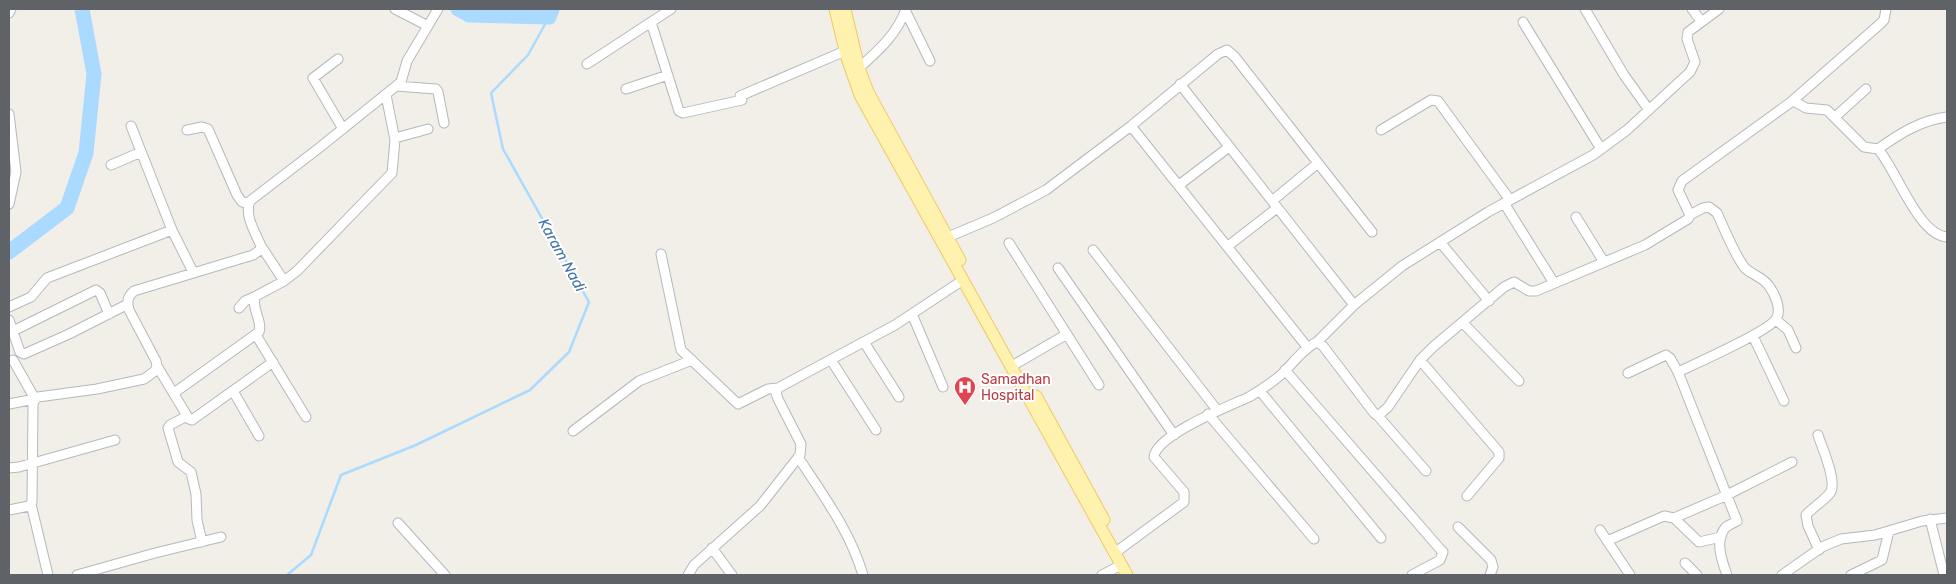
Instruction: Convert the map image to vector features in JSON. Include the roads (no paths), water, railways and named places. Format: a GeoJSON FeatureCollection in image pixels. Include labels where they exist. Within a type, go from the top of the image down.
{"type":"FeatureCollection","features":[{"type":"Feature","properties":{"kind":"main road"},"geometry":{"type":"LineString","coordinates":[[835,9],[852,78],[865,104],[1124,570]]}},
{"type":"Feature","properties":{"kind":"main road"},"geometry":{"type":"LineString","coordinates":[[845,9],[858,68],[878,112],[1135,575]]}},
{"type":"Feature","properties":{"kind":"street"},"geometry":{"type":"LineString","coordinates":[[9,13],[12,9]]}},
{"type":"Feature","properties":{"kind":"street"},"geometry":{"type":"LineString","coordinates":[[395,9],[428,26]]}},
{"type":"Feature","properties":{"kind":"street"},"geometry":{"type":"LineString","coordinates":[[587,64],[671,9]]}},
{"type":"Feature","properties":{"kind":"street"},"geometry":{"type":"LineString","coordinates":[[858,68],[881,48],[896,31],[906,9]]}},
{"type":"Feature","properties":{"kind":"street"},"geometry":{"type":"LineString","coordinates":[[906,9],[930,61]]}},
{"type":"Feature","properties":{"kind":"street"},"geometry":{"type":"LineString","coordinates":[[1585,9],[1624,75],[1649,110]]}},
{"type":"Feature","properties":{"kind":"street"},"geometry":{"type":"LineString","coordinates":[[1692,9],[1700,21]]}},
{"type":"Feature","properties":{"kind":"street"},"geometry":{"type":"LineString","coordinates":[[1120,548],[1184,502],[1184,492],[1154,458],[1157,450],[1174,435],[1213,412],[1260,391],[1317,342],[1354,305],[1402,266],[1507,202],[1593,156],[1627,130],[1694,67],[1694,56],[1687,36],[1700,21],[1719,9]]}},
{"type":"Feature","properties":{"kind":"street"},"geometry":{"type":"LineString","coordinates":[[1690,215],[1678,190],[1682,181],[1791,102],[1880,24],[1884,20],[1886,9]]}},
{"type":"Feature","properties":{"kind":"street"},"geometry":{"type":"LineString","coordinates":[[284,281],[261,246],[249,214],[249,203],[386,95],[402,80],[407,61],[437,11]]}},
{"type":"Feature","properties":{"kind":"street"},"geometry":{"type":"LineString","coordinates":[[651,22],[678,110],[681,113],[741,98],[845,51]]}},
{"type":"Feature","properties":{"kind":"street"},"geometry":{"type":"LineString","coordinates":[[1523,22],[1601,149]]}},
{"type":"Feature","properties":{"kind":"street"},"geometry":{"type":"LineString","coordinates":[[948,237],[1034,198],[1131,126],[1222,51],[1227,50],[1231,52],[1372,232]]}},
{"type":"Feature","properties":{"kind":"street"},"geometry":{"type":"LineString","coordinates":[[338,59],[313,78],[343,129]]}},
{"type":"Feature","properties":{"kind":"street"},"geometry":{"type":"LineString","coordinates":[[626,89],[668,75]]}},
{"type":"Feature","properties":{"kind":"street"},"geometry":{"type":"LineString","coordinates":[[1180,84],[1354,305]]}},
{"type":"Feature","properties":{"kind":"street"},"geometry":{"type":"LineString","coordinates":[[396,86],[436,89],[444,123]]}},
{"type":"Feature","properties":{"kind":"street"},"geometry":{"type":"LineString","coordinates":[[1835,117],[1866,89]]}},
{"type":"Feature","properties":{"kind":"street"},"geometry":{"type":"LineString","coordinates":[[239,308],[246,300],[284,281],[298,271],[390,176],[394,167],[395,138],[386,95]]}},
{"type":"Feature","properties":{"kind":"street"},"geometry":{"type":"LineString","coordinates":[[1381,130],[1431,100],[1438,102],[1507,202],[1554,283]]}},
{"type":"Feature","properties":{"kind":"street"},"geometry":{"type":"LineString","coordinates":[[1791,102],[1806,108],[1827,110],[1873,149],[1918,215],[1938,235],[1947,237]]}},
{"type":"Feature","properties":{"kind":"street"},"geometry":{"type":"LineString","coordinates":[[9,114],[16,172],[9,204]]}},
{"type":"Feature","properties":{"kind":"street"},"geometry":{"type":"LineString","coordinates":[[1873,149],[1917,126],[1935,118],[1947,116]]}},
{"type":"Feature","properties":{"kind":"street"},"geometry":{"type":"LineString","coordinates":[[131,126],[172,230],[193,272]]}},
{"type":"Feature","properties":{"kind":"street"},"geometry":{"type":"LineString","coordinates":[[1131,126],[1308,348]]}},
{"type":"Feature","properties":{"kind":"street"},"geometry":{"type":"LineString","coordinates":[[187,130],[202,127],[208,129],[238,195],[242,202],[249,203]]}},
{"type":"Feature","properties":{"kind":"street"},"geometry":{"type":"LineString","coordinates":[[395,138],[428,129]]}},
{"type":"Feature","properties":{"kind":"street"},"geometry":{"type":"LineString","coordinates":[[1178,185],[1229,147]]}},
{"type":"Feature","properties":{"kind":"street"},"geometry":{"type":"LineString","coordinates":[[110,165],[141,152]]}},
{"type":"Feature","properties":{"kind":"street"},"geometry":{"type":"LineString","coordinates":[[1228,246],[1318,163]]}},
{"type":"Feature","properties":{"kind":"street"},"geometry":{"type":"LineString","coordinates":[[1378,416],[1388,407],[1410,372],[1420,360],[1504,287],[1514,282],[1529,291],[1536,291],[1645,244],[1682,224],[1690,215],[1709,207],[1716,213],[1746,268],[1762,278],[1773,292],[1778,312],[1776,320],[1752,336],[1678,372]]}},
{"type":"Feature","properties":{"kind":"street"},"geometry":{"type":"LineString","coordinates":[[1576,217],[1604,262]]}},
{"type":"Feature","properties":{"kind":"street"},"geometry":{"type":"LineString","coordinates":[[9,307],[31,297],[47,278],[172,230]]}},
{"type":"Feature","properties":{"kind":"street"},"geometry":{"type":"LineString","coordinates":[[1440,242],[1489,301]]}},
{"type":"Feature","properties":{"kind":"street"},"geometry":{"type":"LineString","coordinates":[[1009,243],[1099,385]]}},
{"type":"Feature","properties":{"kind":"street"},"geometry":{"type":"LineString","coordinates":[[261,246],[260,250],[254,255],[193,272],[134,292],[128,299],[128,304],[157,366],[190,420],[273,362]]}},
{"type":"Feature","properties":{"kind":"street"},"geometry":{"type":"LineString","coordinates":[[1094,250],[1213,412],[1314,539]]}},
{"type":"Feature","properties":{"kind":"street"},"geometry":{"type":"LineString","coordinates":[[661,254],[680,347],[738,404],[768,389],[778,388],[864,342],[912,314],[963,280]]}},
{"type":"Feature","properties":{"kind":"street"},"geometry":{"type":"LineString","coordinates":[[1058,268],[1174,435]]}},
{"type":"Feature","properties":{"kind":"street"},"geometry":{"type":"LineString","coordinates":[[12,333],[97,290],[109,314]]}},
{"type":"Feature","properties":{"kind":"street"},"geometry":{"type":"LineString","coordinates":[[174,393],[256,335],[261,329],[254,302],[256,296]]}},
{"type":"Feature","properties":{"kind":"street"},"geometry":{"type":"LineString","coordinates":[[9,320],[12,333],[20,352],[23,354],[128,304]]}},
{"type":"Feature","properties":{"kind":"street"},"geometry":{"type":"LineString","coordinates":[[912,314],[943,387]]}},
{"type":"Feature","properties":{"kind":"street"},"geometry":{"type":"LineString","coordinates":[[1776,320],[1788,330],[1796,348]]}},
{"type":"Feature","properties":{"kind":"street"},"geometry":{"type":"LineString","coordinates":[[1462,323],[1519,381]]}},
{"type":"Feature","properties":{"kind":"street"},"geometry":{"type":"LineString","coordinates":[[1017,362],[1066,334]]}},
{"type":"Feature","properties":{"kind":"street"},"geometry":{"type":"LineString","coordinates":[[256,335],[306,417]]}},
{"type":"Feature","properties":{"kind":"street"},"geometry":{"type":"LineString","coordinates":[[1752,336],[1784,401]]}},
{"type":"Feature","properties":{"kind":"street"},"geometry":{"type":"LineString","coordinates":[[864,342],[898,397]]}},
{"type":"Feature","properties":{"kind":"street"},"geometry":{"type":"LineString","coordinates":[[1317,342],[1323,346],[1364,403],[1378,416],[1426,471]]}},
{"type":"Feature","properties":{"kind":"street"},"geometry":{"type":"LineString","coordinates":[[1628,373],[1666,355],[1670,358],[1678,372],[1737,520],[1725,528],[1721,537],[1720,554],[1728,575]]}},
{"type":"Feature","properties":{"kind":"street"},"geometry":{"type":"LineString","coordinates":[[13,360],[34,399],[32,504],[48,575]]}},
{"type":"Feature","properties":{"kind":"street"},"geometry":{"type":"LineString","coordinates":[[572,431],[642,379],[692,360]]}},
{"type":"Feature","properties":{"kind":"street"},"geometry":{"type":"LineString","coordinates":[[831,360],[876,430]]}},
{"type":"Feature","properties":{"kind":"street"},"geometry":{"type":"LineString","coordinates":[[1420,360],[1499,452],[1499,458],[1467,496]]}},
{"type":"Feature","properties":{"kind":"street"},"geometry":{"type":"LineString","coordinates":[[9,404],[38,397],[97,389],[144,379],[155,371],[157,366]]}},
{"type":"Feature","properties":{"kind":"street"},"geometry":{"type":"LineString","coordinates":[[1285,370],[1442,552],[1440,560],[1412,575]]}},
{"type":"Feature","properties":{"kind":"street"},"geometry":{"type":"LineString","coordinates":[[688,575],[694,565],[760,506],[801,452],[801,444],[778,399],[776,393],[778,388]]}},
{"type":"Feature","properties":{"kind":"street"},"geometry":{"type":"LineString","coordinates":[[233,391],[259,436]]}},
{"type":"Feature","properties":{"kind":"street"},"geometry":{"type":"LineString","coordinates":[[1260,391],[1381,538]]}},
{"type":"Feature","properties":{"kind":"street"},"geometry":{"type":"LineString","coordinates":[[187,416],[168,428],[178,462],[191,472],[196,494],[202,542]]}},
{"type":"Feature","properties":{"kind":"street"},"geometry":{"type":"LineString","coordinates":[[1818,435],[1833,487],[1806,515],[1808,526],[1819,550]]}},
{"type":"Feature","properties":{"kind":"street"},"geometry":{"type":"LineString","coordinates":[[9,468],[116,440]]}},
{"type":"Feature","properties":{"kind":"street"},"geometry":{"type":"LineString","coordinates":[[798,457],[852,543],[863,575]]}},
{"type":"Feature","properties":{"kind":"street"},"geometry":{"type":"LineString","coordinates":[[1674,518],[1792,462]]}},
{"type":"Feature","properties":{"kind":"street"},"geometry":{"type":"LineString","coordinates":[[9,510],[32,504]]}},
{"type":"Feature","properties":{"kind":"street"},"geometry":{"type":"LineString","coordinates":[[1608,541],[1664,516],[1674,518],[1699,542],[1721,537]]}},
{"type":"Feature","properties":{"kind":"street"},"geometry":{"type":"LineString","coordinates":[[1782,575],[1819,550],[1841,539],[1889,532],[1930,519],[1947,518]]}},
{"type":"Feature","properties":{"kind":"street"},"geometry":{"type":"LineString","coordinates":[[1930,519],[1944,575]]}},
{"type":"Feature","properties":{"kind":"street"},"geometry":{"type":"LineString","coordinates":[[398,523],[445,575]]}},
{"type":"Feature","properties":{"kind":"street"},"geometry":{"type":"LineString","coordinates":[[1458,527],[1491,560],[1493,567],[1490,575]]}},
{"type":"Feature","properties":{"kind":"street"},"geometry":{"type":"LineString","coordinates":[[1600,530],[1630,575]]}},
{"type":"Feature","properties":{"kind":"street"},"geometry":{"type":"LineString","coordinates":[[1851,575],[1882,560],[1889,532]]}},
{"type":"Feature","properties":{"kind":"street"},"geometry":{"type":"LineString","coordinates":[[77,575],[155,553],[222,537]]}},
{"type":"Feature","properties":{"kind":"street"},"geometry":{"type":"LineString","coordinates":[[712,548],[732,575]]}},
{"type":"Feature","properties":{"kind":"street"},"geometry":{"type":"LineString","coordinates":[[1685,563],[1697,575]]}},
{"type":"Feature","properties":{"kind":"street"},"geometry":{"type":"LineString","coordinates":[[1102,575],[1124,570]]}},
{"type":"Feature","properties":{"kind":"waterway"},"geometry":{"type":"LineString","coordinates":[[9,252],[67,208],[86,153],[94,74],[82,9]]}},
{"type":"Feature","properties":{"kind":"waterway"},"geometry":{"type":"LineString","coordinates":[[458,9],[469,15],[549,17],[552,9]]}},
{"type":"Feature","properties":{"kind":"waterway","name":"Karam Nadi"},"geometry":{"type":"LineString","coordinates":[[287,575],[311,555],[341,475],[416,445],[530,390],[569,352],[589,302],[503,149],[491,93],[528,55],[549,17]]}},
{"type":"Feature","properties":{"kind":"place","name":"Samadhan Hospital"},"geometry":{"type":"Point","coordinates":[965,406]}}]}
